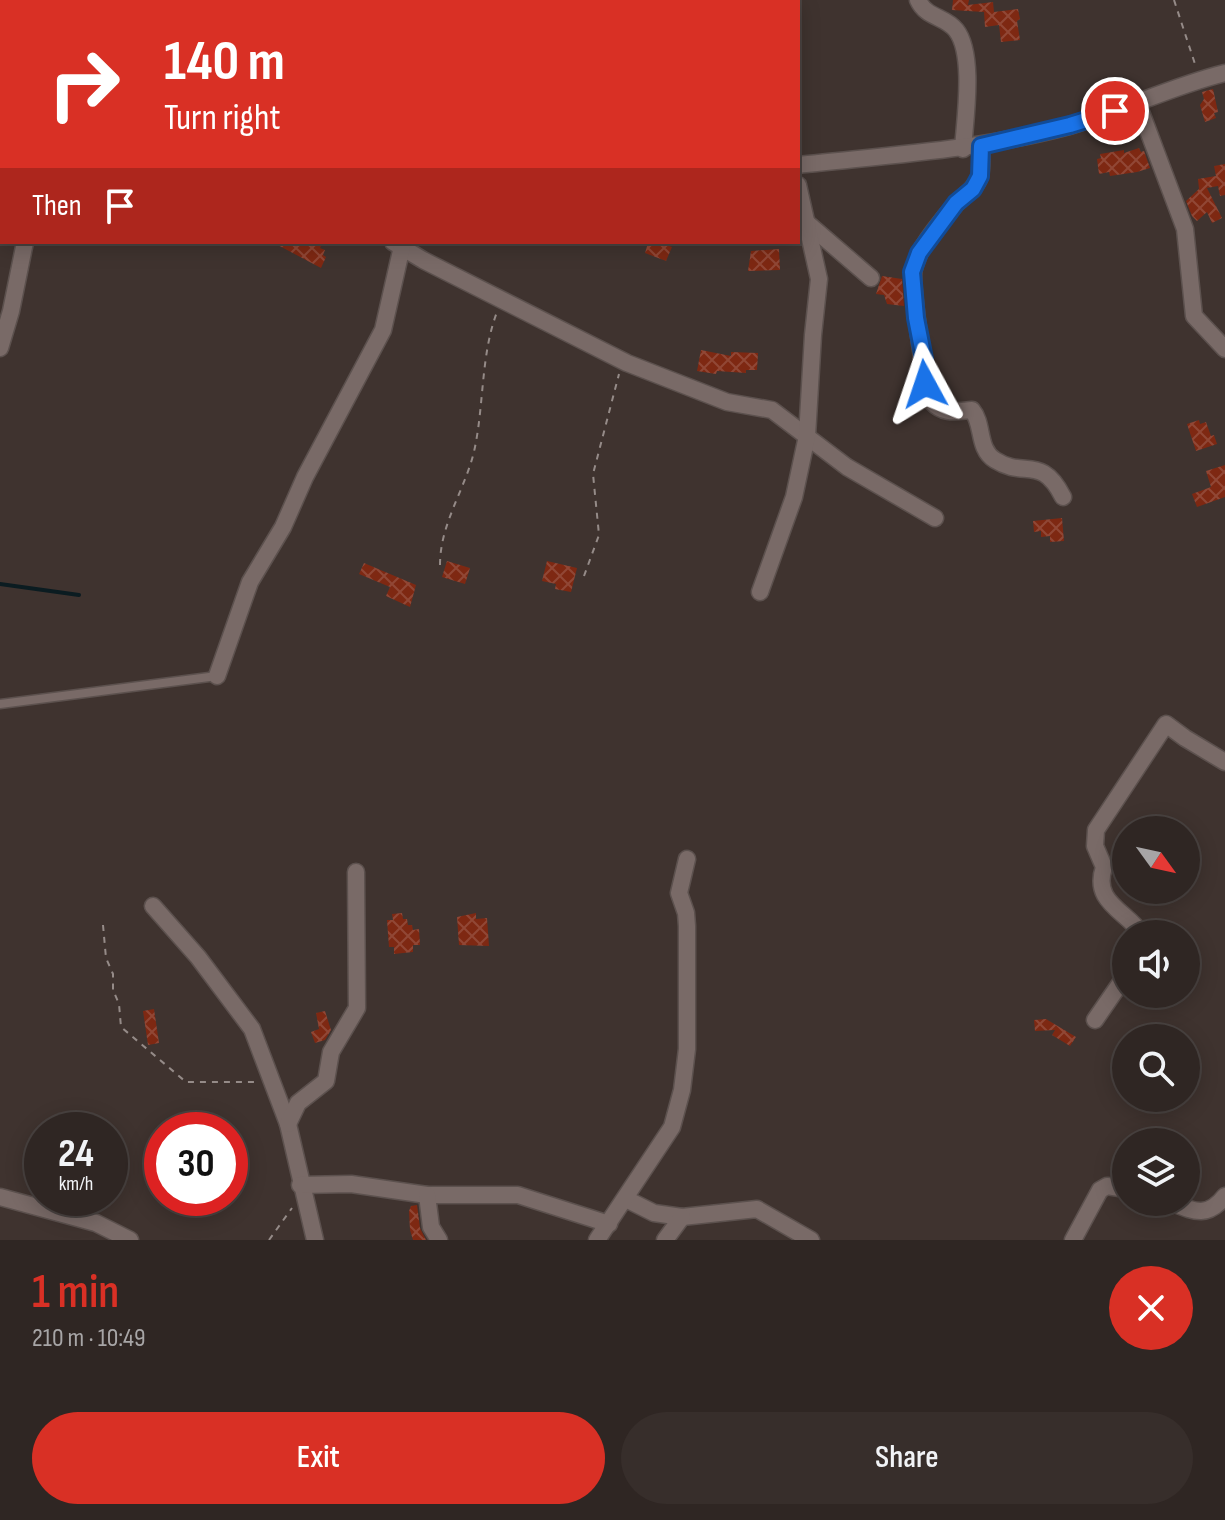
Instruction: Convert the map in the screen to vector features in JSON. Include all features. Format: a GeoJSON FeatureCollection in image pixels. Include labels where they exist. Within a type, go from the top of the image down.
{"type":"FeatureCollection","features":[{"type":"Feature","properties":{"kind":"street"},"geometry":{"type":"LineString","coordinates":[[918,0],[928,14],[957,31],[963,42],[966,65],[963,149]]}},
{"type":"Feature","properties":{"kind":"street"},"geometry":{"type":"LineString","coordinates":[[800,165],[981,146],[1070,125],[1225,73]]}},
{"type":"Feature","properties":{"kind":"street"},"geometry":{"type":"LineString","coordinates":[[1138,104],[1185,229],[1194,316],[1225,349]]}},
{"type":"Feature","properties":{"kind":"street"},"geometry":{"type":"LineString","coordinates":[[981,146],[980,176],[973,189],[956,203],[919,253],[912,272],[925,384],[929,399],[937,407],[954,413],[972,410],[979,418],[984,447],[992,459],[1008,466],[1043,472],[1055,481],[1063,497]]}},
{"type":"Feature","properties":{"kind":"street"},"geometry":{"type":"LineString","coordinates":[[760,592],[794,497],[807,436],[819,279],[800,195]]}},
{"type":"Feature","properties":{"kind":"street"},"geometry":{"type":"LineString","coordinates":[[805,221],[871,278]]}},
{"type":"Feature","properties":{"kind":"street"},"geometry":{"type":"LineString","coordinates":[[0,348],[25,244]]}},
{"type":"Feature","properties":{"kind":"street"},"geometry":{"type":"LineString","coordinates":[[217,676],[250,582],[283,527],[305,477],[383,330],[399,244]]}},
{"type":"Feature","properties":{"kind":"street"},"geometry":{"type":"LineString","coordinates":[[401,244],[505,302],[627,363],[718,399],[772,410],[847,467],[935,518]]}},
{"type":"Feature","properties":{"kind":"street"},"geometry":{"type":"LineString","coordinates":[[1128,920],[1103,892],[1100,879],[1104,867],[1095,846],[1096,830],[1166,724],[1225,762]]}},
{"type":"Feature","properties":{"kind":"street"},"geometry":{"type":"LineString","coordinates":[[597,1240],[672,1127],[682,1090],[688,1030],[688,941],[686,913],[679,893],[687,859]]}},
{"type":"Feature","properties":{"kind":"street"},"geometry":{"type":"LineString","coordinates":[[288,1124],[298,1103],[326,1081],[331,1052],[356,1011],[356,872]]}},
{"type":"Feature","properties":{"kind":"street"},"geometry":{"type":"LineString","coordinates":[[153,906],[248,1021],[288,1124],[315,1240]]}},
{"type":"Feature","properties":{"kind":"street"},"geometry":{"type":"LineString","coordinates":[[1095,1020],[1112,995]]}},
{"type":"Feature","properties":{"kind":"street"},"geometry":{"type":"LineString","coordinates":[[301,1190],[351,1184],[427,1195],[518,1195],[609,1224]]}},
{"type":"Feature","properties":{"kind":"street"},"geometry":{"type":"LineString","coordinates":[[1073,1240],[1100,1190],[1112,1187]]}},
{"type":"Feature","properties":{"kind":"street"},"geometry":{"type":"LineString","coordinates":[[427,1195],[431,1227],[439,1240]]}},
{"type":"Feature","properties":{"kind":"street"},"geometry":{"type":"LineString","coordinates":[[1200,1213],[1207,1212],[1225,1196]]}},
{"type":"Feature","properties":{"kind":"street"},"geometry":{"type":"LineString","coordinates":[[0,1197],[104,1226],[130,1240]]}},
{"type":"Feature","properties":{"kind":"street"},"geometry":{"type":"LineString","coordinates":[[626,1199],[654,1213],[682,1217],[752,1208],[811,1240]]}},
{"type":"Feature","properties":{"kind":"street"},"geometry":{"type":"LineString","coordinates":[[665,1240],[682,1217]]}},
{"type":"Feature","properties":{"kind":"lane"},"geometry":{"type":"LineString","coordinates":[[0,704],[217,676]]}},
{"type":"Feature","properties":{"kind":"path"},"geometry":{"type":"LineString","coordinates":[[1174,0],[1200,79]]}},
{"type":"Feature","properties":{"kind":"path"},"geometry":{"type":"LineString","coordinates":[[440,565],[441,547],[455,500],[475,449],[494,319],[505,302]]}},
{"type":"Feature","properties":{"kind":"path"},"geometry":{"type":"LineString","coordinates":[[584,576],[599,535],[593,474],[616,381],[627,363]]}},
{"type":"Feature","properties":{"kind":"path"},"geometry":{"type":"LineString","coordinates":[[103,925],[106,958],[119,1004],[119,1022],[132,1038],[159,1056],[186,1082],[271,1082]]}},
{"type":"Feature","properties":{"kind":"path"},"geometry":{"type":"LineString","coordinates":[[269,1240],[301,1190]]}},
{"type":"Feature","properties":{"kind":"building"},"geometry":{"type":"Polygon","coordinates":[[[953,0],[969,0],[968,5],[993,2],[994,12],[1018,9],[1020,40],[1001,42],[999,25],[985,27],[984,12],[952,10],[953,0]]]}},
{"type":"Feature","properties":{"kind":"building"},"geometry":{"type":"Polygon","coordinates":[[[1213,89],[1218,112],[1214,113],[1216,118],[1205,122],[1200,105],[1204,99],[1202,92],[1213,89]]]}},
{"type":"Feature","properties":{"kind":"building"},"geometry":{"type":"Polygon","coordinates":[[[1139,148],[1141,152],[1144,151],[1150,168],[1110,176],[1109,172],[1099,174],[1097,159],[1101,158],[1100,154],[1124,150],[1124,153],[1139,148]]]}},
{"type":"Feature","properties":{"kind":"building"},"geometry":{"type":"Polygon","coordinates":[[[1225,164],[1225,195],[1220,196],[1218,186],[1207,188],[1222,218],[1212,223],[1207,212],[1197,221],[1186,201],[1199,189],[1198,179],[1216,176],[1214,166],[1225,164]]]}},
{"type":"Feature","properties":{"kind":"building"},"geometry":{"type":"Polygon","coordinates":[[[276,244],[322,244],[320,248],[325,250],[323,255],[326,257],[321,268],[276,244]]]}},
{"type":"Feature","properties":{"kind":"building"},"geometry":{"type":"Polygon","coordinates":[[[648,244],[664,244],[672,247],[666,261],[645,253],[648,244]]]}},
{"type":"Feature","properties":{"kind":"building"},"geometry":{"type":"Polygon","coordinates":[[[779,249],[780,270],[748,271],[751,251],[779,249]]]}},
{"type":"Feature","properties":{"kind":"building"},"geometry":{"type":"Polygon","coordinates":[[[882,276],[902,279],[904,306],[887,304],[884,295],[876,294],[882,276]]]}},
{"type":"Feature","properties":{"kind":"building"},"geometry":{"type":"Polygon","coordinates":[[[701,350],[731,356],[731,352],[758,353],[757,370],[746,370],[746,373],[717,371],[716,374],[697,371],[701,350]]]}},
{"type":"Feature","properties":{"kind":"building"},"geometry":{"type":"Polygon","coordinates":[[[1199,420],[1200,424],[1206,422],[1217,444],[1196,451],[1187,424],[1199,420]]]}},
{"type":"Feature","properties":{"kind":"building"},"geometry":{"type":"Polygon","coordinates":[[[1225,465],[1225,497],[1197,507],[1192,494],[1211,487],[1206,471],[1225,465]]]}},
{"type":"Feature","properties":{"kind":"building"},"geometry":{"type":"Polygon","coordinates":[[[1062,518],[1064,541],[1050,542],[1050,536],[1041,537],[1041,531],[1034,532],[1033,521],[1062,518]]]}},
{"type":"Feature","properties":{"kind":"building"},"geometry":{"type":"Polygon","coordinates":[[[447,561],[470,568],[465,584],[442,577],[447,561]]]}},
{"type":"Feature","properties":{"kind":"building"},"geometry":{"type":"Polygon","coordinates":[[[547,561],[577,568],[571,592],[555,589],[556,584],[542,581],[547,561]]]}},
{"type":"Feature","properties":{"kind":"building"},"geometry":{"type":"Polygon","coordinates":[[[364,563],[416,585],[410,607],[386,596],[390,587],[359,574],[364,563]]]}},
{"type":"Feature","properties":{"kind":"building"},"geometry":{"type":"Polygon","coordinates":[[[402,913],[403,919],[407,919],[413,930],[419,929],[420,945],[413,945],[413,952],[394,954],[394,947],[389,947],[387,920],[393,920],[392,914],[402,913]]]}},
{"type":"Feature","properties":{"kind":"building"},"geometry":{"type":"Polygon","coordinates":[[[476,913],[476,919],[487,918],[489,946],[459,945],[457,917],[476,913]]]}},
{"type":"Feature","properties":{"kind":"building"},"geometry":{"type":"Polygon","coordinates":[[[154,1009],[159,1043],[148,1045],[143,1011],[154,1009]]]}},
{"type":"Feature","properties":{"kind":"building"},"geometry":{"type":"Polygon","coordinates":[[[325,1011],[331,1030],[325,1040],[315,1043],[311,1032],[319,1029],[316,1013],[325,1011]]]}},
{"type":"Feature","properties":{"kind":"building"},"geometry":{"type":"Polygon","coordinates":[[[1046,1019],[1076,1037],[1070,1046],[1052,1035],[1055,1030],[1035,1031],[1034,1020],[1046,1019]]]}},
{"type":"Feature","properties":{"kind":"building"},"geometry":{"type":"Polygon","coordinates":[[[417,1205],[420,1228],[426,1240],[413,1240],[410,1230],[409,1211],[411,1206],[417,1205]]]}},
{"type":"Feature","properties":{"kind":"waterway"},"geometry":{"type":"LineString","coordinates":[[0,584],[79,595]]}},
{"type":"Feature","properties":{"kind":"route"},"geometry":{"type":"LineString","coordinates":[[925,384],[912,272],[919,253],[956,203],[973,189],[980,176],[981,146],[1115,111]]}}]}
